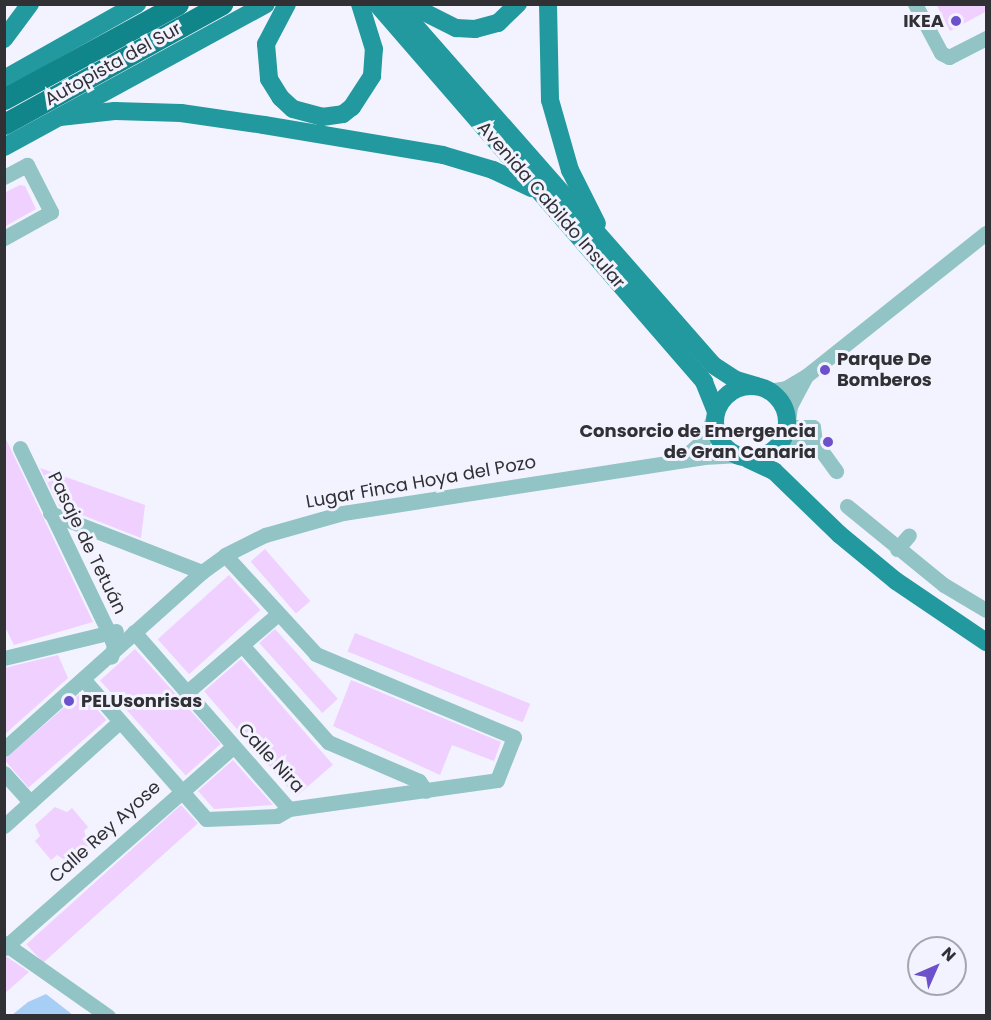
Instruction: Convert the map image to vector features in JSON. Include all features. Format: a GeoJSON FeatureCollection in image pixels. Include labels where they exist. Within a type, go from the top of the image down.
{"type":"FeatureCollection","features":[{"type":"Feature","properties":{"kind":"highway","name":"Autopista del Sur"},"geometry":{"type":"LineString","coordinates":[[4,99],[178,4]]}},
{"type":"Feature","properties":{"kind":"highway","name":"Autopista del Sur"},"geometry":{"type":"LineString","coordinates":[[4,124],[222,4]]}},
{"type":"Feature","properties":{"kind":"main road"},"geometry":{"type":"LineString","coordinates":[[4,39],[30,4]]}},
{"type":"Feature","properties":{"kind":"main road"},"geometry":{"type":"LineString","coordinates":[[4,79],[137,4]]}},
{"type":"Feature","properties":{"kind":"main road"},"geometry":{"type":"LineString","coordinates":[[4,147],[266,4]]}},
{"type":"Feature","properties":{"kind":"main road"},"geometry":{"type":"LineString","coordinates":[[287,4],[266,45],[269,78],[281,98],[293,109],[322,117],[343,114],[352,107],[372,76],[375,49],[360,4]]}},
{"type":"Feature","properties":{"kind":"main road","name":"Avenida Cabildo Insular"},"geometry":{"type":"LineString","coordinates":[[377,4],[704,382],[716,411]]}},
{"type":"Feature","properties":{"kind":"main road","name":"Avenida Cabildo Insular"},"geometry":{"type":"LineString","coordinates":[[396,4],[713,365],[736,380],[763,388]]}},
{"type":"Feature","properties":{"kind":"main road"},"geometry":{"type":"LineString","coordinates":[[408,4],[456,28],[475,29],[498,23],[518,4]]}},
{"type":"Feature","properties":{"kind":"main road"},"geometry":{"type":"LineString","coordinates":[[548,4],[550,100],[560,143],[570,170],[614,254]]}},
{"type":"Feature","properties":{"kind":"main road"},"geometry":{"type":"LineString","coordinates":[[60,117],[115,111],[170,113],[264,125],[460,159],[539,191]]}},
{"type":"Feature","properties":{"kind":"main road"},"geometry":{"type":"LineString","coordinates":[[802,498],[786,470],[783,404],[763,388],[737,389],[716,411],[714,422],[720,442],[742,457],[774,471],[802,498],[896,581],[987,642]]}},
{"type":"Feature","properties":{"kind":"main road"},"geometry":{"type":"LineString","coordinates":[[742,457],[760,458],[785,432]]}},
{"type":"Feature","properties":{"kind":"street"},"geometry":{"type":"LineString","coordinates":[[915,4],[940,52],[949,57],[987,38]]}},
{"type":"Feature","properties":{"kind":"street"},"geometry":{"type":"LineString","coordinates":[[4,177],[27,165],[51,212],[4,238]]}},
{"type":"Feature","properties":{"kind":"street"},"geometry":{"type":"LineString","coordinates":[[763,388],[786,388],[807,375],[987,233]]}},
{"type":"Feature","properties":{"kind":"street"},"geometry":{"type":"LineString","coordinates":[[785,432],[796,392],[807,375]]}},
{"type":"Feature","properties":{"kind":"street"},"geometry":{"type":"LineString","coordinates":[[677,462],[696,450],[716,411]]}},
{"type":"Feature","properties":{"kind":"street"},"geometry":{"type":"LineString","coordinates":[[785,432],[813,427],[815,442],[836,471]]}},
{"type":"Feature","properties":{"kind":"street"},"geometry":{"type":"LineString","coordinates":[[785,432],[799,441],[815,442]]}},
{"type":"Feature","properties":{"kind":"street","name":"Pasaje de Tetuán"},"geometry":{"type":"LineString","coordinates":[[20,448],[108,631],[114,646],[111,657]]}},
{"type":"Feature","properties":{"kind":"street","name":"Lugar Finca Hoya del Pozo"},"geometry":{"type":"LineString","coordinates":[[4,749],[111,657],[134,632],[202,572],[225,555],[290,526],[343,513],[677,462],[742,457]]}},
{"type":"Feature","properties":{"kind":"street"},"geometry":{"type":"LineString","coordinates":[[847,506],[944,585],[987,610]]}},
{"type":"Feature","properties":{"kind":"street"},"geometry":{"type":"LineString","coordinates":[[50,513],[202,572]]}},
{"type":"Feature","properties":{"kind":"street"},"geometry":{"type":"LineString","coordinates":[[897,549],[909,535]]}},
{"type":"Feature","properties":{"kind":"street"},"geometry":{"type":"LineString","coordinates":[[186,693],[278,614],[225,555]]}},
{"type":"Feature","properties":{"kind":"street","name":"Calle Nira"},"geometry":{"type":"LineString","coordinates":[[134,632],[289,809],[497,780],[515,741],[507,732],[316,654],[278,614]]}},
{"type":"Feature","properties":{"kind":"street"},"geometry":{"type":"LineString","coordinates":[[6,652],[108,631],[134,632]]}},
{"type":"Feature","properties":{"kind":"street"},"geometry":{"type":"LineString","coordinates":[[242,645],[328,742],[419,781],[426,790]]}},
{"type":"Feature","properties":{"kind":"street"},"geometry":{"type":"LineString","coordinates":[[84,680],[206,819],[277,816],[289,809]]}},
{"type":"Feature","properties":{"kind":"street"},"geometry":{"type":"LineString","coordinates":[[4,826],[119,722]]}},
{"type":"Feature","properties":{"kind":"street","name":"Calle Rey Ayose"},"geometry":{"type":"LineString","coordinates":[[6,945],[233,747]]}},
{"type":"Feature","properties":{"kind":"street"},"geometry":{"type":"LineString","coordinates":[[4,773],[30,802]]}},
{"type":"Feature","properties":{"kind":"street"},"geometry":{"type":"LineString","coordinates":[[6,945],[108,1016]]}},
{"type":"Feature","properties":{"kind":"water"},"geometry":{"type":"Polygon","coordinates":[[[46,994],[73,1015],[12,1015],[28,1002],[46,994]]]}},
{"type":"Feature","properties":{"kind":"building","name":"IKEA"},"geometry":{"type":"Polygon","coordinates":[[[936,4],[987,4],[987,11],[950,31],[936,4]]]}},
{"type":"Feature","properties":{"kind":"building"},"geometry":{"type":"Polygon","coordinates":[[[20,185],[25,186],[36,209],[4,227],[4,193],[20,185]]]}},
{"type":"Feature","properties":{"kind":"building"},"geometry":{"type":"Polygon","coordinates":[[[4,435],[93,622],[14,645],[4,625],[4,435]]]}},
{"type":"Feature","properties":{"kind":"building"},"geometry":{"type":"Polygon","coordinates":[[[40,468],[145,505],[141,538],[59,506],[40,468]]]}},
{"type":"Feature","properties":{"kind":"building"},"geometry":{"type":"Polygon","coordinates":[[[265,549],[310,601],[296,614],[251,561],[265,549]]]}},
{"type":"Feature","properties":{"kind":"building"},"geometry":{"type":"Polygon","coordinates":[[[229,575],[260,610],[189,674],[158,639],[229,575]]]}},
{"type":"Feature","properties":{"kind":"building"},"geometry":{"type":"Polygon","coordinates":[[[275,629],[338,699],[322,713],[259,643],[275,629]]]}},
{"type":"Feature","properties":{"kind":"building"},"geometry":{"type":"Polygon","coordinates":[[[355,633],[530,704],[523,722],[348,652],[355,633]]]}},
{"type":"Feature","properties":{"kind":"building"},"geometry":{"type":"Polygon","coordinates":[[[135,649],[221,744],[186,776],[100,680],[135,649]]]}},
{"type":"Feature","properties":{"kind":"building"},"geometry":{"type":"Polygon","coordinates":[[[58,655],[68,678],[4,735],[4,668],[58,655]]]}},
{"type":"Feature","properties":{"kind":"building"},"geometry":{"type":"Polygon","coordinates":[[[241,659],[333,765],[296,797],[204,691],[241,659]]]}},
{"type":"Feature","properties":{"kind":"building"},"geometry":{"type":"Polygon","coordinates":[[[351,680],[501,742],[494,761],[452,745],[440,775],[333,726],[351,680]]]}},
{"type":"Feature","properties":{"kind":"building"},"geometry":{"type":"Polygon","coordinates":[[[82,692],[106,720],[29,787],[4,760],[82,692]]]}},
{"type":"Feature","properties":{"kind":"building"},"geometry":{"type":"Polygon","coordinates":[[[233,760],[273,805],[214,809],[198,791],[233,760]]]}},
{"type":"Feature","properties":{"kind":"building"},"geometry":{"type":"Polygon","coordinates":[[[181,805],[198,824],[43,963],[26,944],[181,805]]]}},
{"type":"Feature","properties":{"kind":"building"},"geometry":{"type":"Polygon","coordinates":[[[55,807],[67,812],[72,808],[88,827],[84,831],[89,845],[69,863],[57,855],[51,860],[35,841],[40,836],[35,825],[55,807]]]}},
{"type":"Feature","properties":{"kind":"building"},"geometry":{"type":"Polygon","coordinates":[[[7,957],[29,972],[4,994],[4,958],[7,957]]]}},
{"type":"Feature","properties":{"kind":"place","name":"IKEA"},"geometry":{"type":"Point","coordinates":[956,21]}},
{"type":"Feature","properties":{"kind":"place","name":"Parque De Bomberos"},"geometry":{"type":"Point","coordinates":[825,370]}},
{"type":"Feature","properties":{"kind":"place","name":"Consorcio de Emergencia de Gran Canaria"},"geometry":{"type":"Point","coordinates":[828,442]}},
{"type":"Feature","properties":{"kind":"place","name":"PELUsonrisas"},"geometry":{"type":"Point","coordinates":[69,701]}}]}
